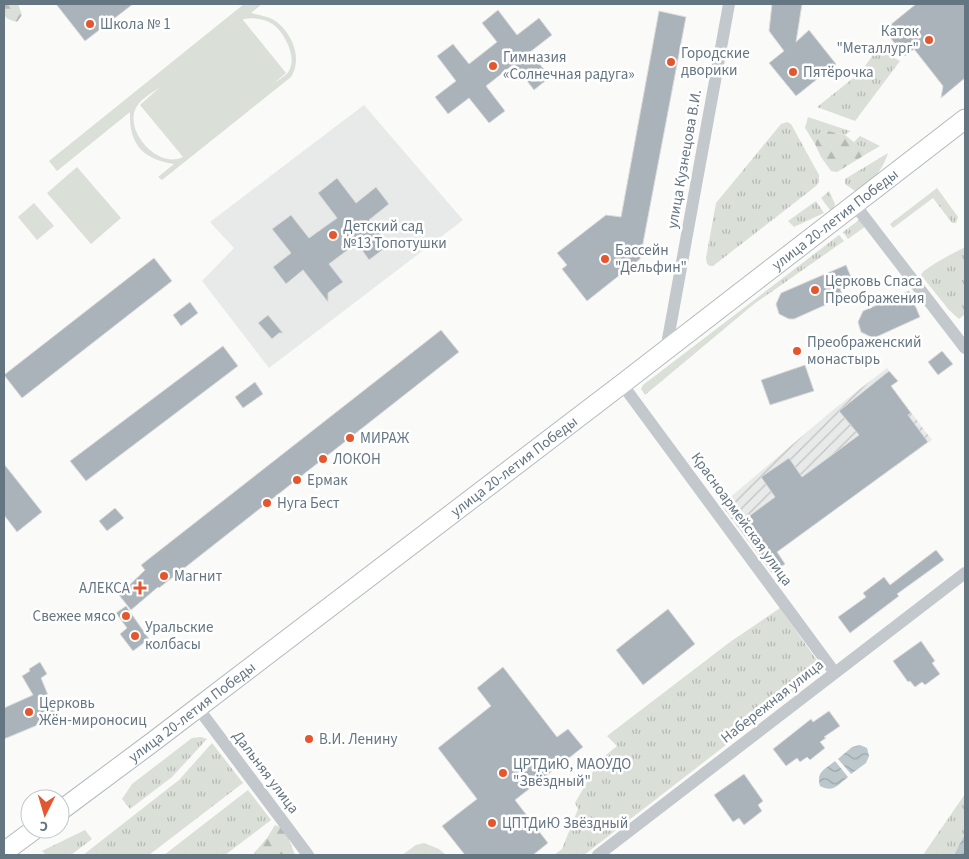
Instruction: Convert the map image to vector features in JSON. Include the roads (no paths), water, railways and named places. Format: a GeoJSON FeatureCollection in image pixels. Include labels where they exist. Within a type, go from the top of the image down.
{"type":"FeatureCollection","features":[{"type":"Feature","properties":{"kind":"street","name":"улица Кузнецова В.И."},"geometry":{"type":"LineString","coordinates":[[666,350],[729,4]]}},
{"type":"Feature","properties":{"kind":"street","name":"улица 20-летия Победы"},"geometry":{"type":"LineString","coordinates":[[70,804],[622,384],[965,119]]}},
{"type":"Feature","properties":{"kind":"street"},"geometry":{"type":"LineString","coordinates":[[855,205],[965,348]]}},
{"type":"Feature","properties":{"kind":"street","name":"Красноармейская улица"},"geometry":{"type":"LineString","coordinates":[[622,384],[835,673]]}},
{"type":"Feature","properties":{"kind":"street","name":"Набережная улица"},"geometry":{"type":"LineString","coordinates":[[598,855],[965,573]]}},
{"type":"Feature","properties":{"kind":"street","name":"Дальняя улица"},"geometry":{"type":"LineString","coordinates":[[198,708],[308,855]]}},
{"type":"Feature","properties":{"kind":"street"},"geometry":{"type":"LineString","coordinates":[[4,852],[22,839]]}},
{"type":"Feature","properties":{"kind":"water"},"geometry":{"type":"Polygon","coordinates":[[[860,745],[867,748],[869,756],[866,763],[851,774],[838,759],[852,747],[860,745]]]}},
{"type":"Feature","properties":{"kind":"water"},"geometry":{"type":"Polygon","coordinates":[[[835,761],[848,777],[832,788],[828,789],[820,786],[820,774],[835,761]]]}},
{"type":"Feature","properties":{"kind":"water"},"geometry":{"type":"Polygon","coordinates":[[[965,834],[965,855],[954,855],[965,834]]]}},
{"type":"Feature","properties":{"kind":"place","name":"Школа № 1"},"geometry":{"type":"Point","coordinates":[90,24]}},
{"type":"Feature","properties":{"kind":"place","name":"Каток \"Металлург\""},"geometry":{"type":"Point","coordinates":[929,40]}},
{"type":"Feature","properties":{"kind":"place","name":"Городские дворики"},"geometry":{"type":"Point","coordinates":[671,62]}},
{"type":"Feature","properties":{"kind":"place","name":"Гимназия «Солнечная радуга»"},"geometry":{"type":"Point","coordinates":[493,66]}},
{"type":"Feature","properties":{"kind":"place","name":"Пятёрочка"},"geometry":{"type":"Point","coordinates":[793,72]}},
{"type":"Feature","properties":{"kind":"place","name":"Детский сад №13 Топотушки"},"geometry":{"type":"Point","coordinates":[333,235]}},
{"type":"Feature","properties":{"kind":"place","name":"Бассейн \"Дельфин\""},"geometry":{"type":"Point","coordinates":[605,259]}},
{"type":"Feature","properties":{"kind":"place","name":"Церковь Спаса Преображения"},"geometry":{"type":"Point","coordinates":[815,290]}},
{"type":"Feature","properties":{"kind":"place","name":"Преображенский монастырь"},"geometry":{"type":"Point","coordinates":[797,351]}},
{"type":"Feature","properties":{"kind":"place","name":"МИРАЖ"},"geometry":{"type":"Point","coordinates":[350,438]}},
{"type":"Feature","properties":{"kind":"place","name":"ЛОКОН"},"geometry":{"type":"Point","coordinates":[323,459]}},
{"type":"Feature","properties":{"kind":"place","name":"Ермак"},"geometry":{"type":"Point","coordinates":[297,480]}},
{"type":"Feature","properties":{"kind":"place","name":"Нуга Бест"},"geometry":{"type":"Point","coordinates":[267,503]}},
{"type":"Feature","properties":{"kind":"place","name":"Магнит"},"geometry":{"type":"Point","coordinates":[164,576]}},
{"type":"Feature","properties":{"kind":"place","name":"АЛЕКСА"},"geometry":{"type":"Point","coordinates":[140,588]}},
{"type":"Feature","properties":{"kind":"place","name":"Свежее мясо"},"geometry":{"type":"Point","coordinates":[126,616]}},
{"type":"Feature","properties":{"kind":"place","name":"Уральские колбасы"},"geometry":{"type":"Point","coordinates":[135,636]}},
{"type":"Feature","properties":{"kind":"place","name":"Церковь Жён-мироносиц"},"geometry":{"type":"Point","coordinates":[29,712]}},
{"type":"Feature","properties":{"kind":"place","name":"В.И. Ленину"},"geometry":{"type":"Point","coordinates":[309,739]}},
{"type":"Feature","properties":{"kind":"place","name":"ЦРТДиЮ, МАОУДО \"Звёздный\""},"geometry":{"type":"Point","coordinates":[503,773]}},
{"type":"Feature","properties":{"kind":"place","name":"ЦПТДиЮ Звёздный"},"geometry":{"type":"Point","coordinates":[492,823]}}]}
